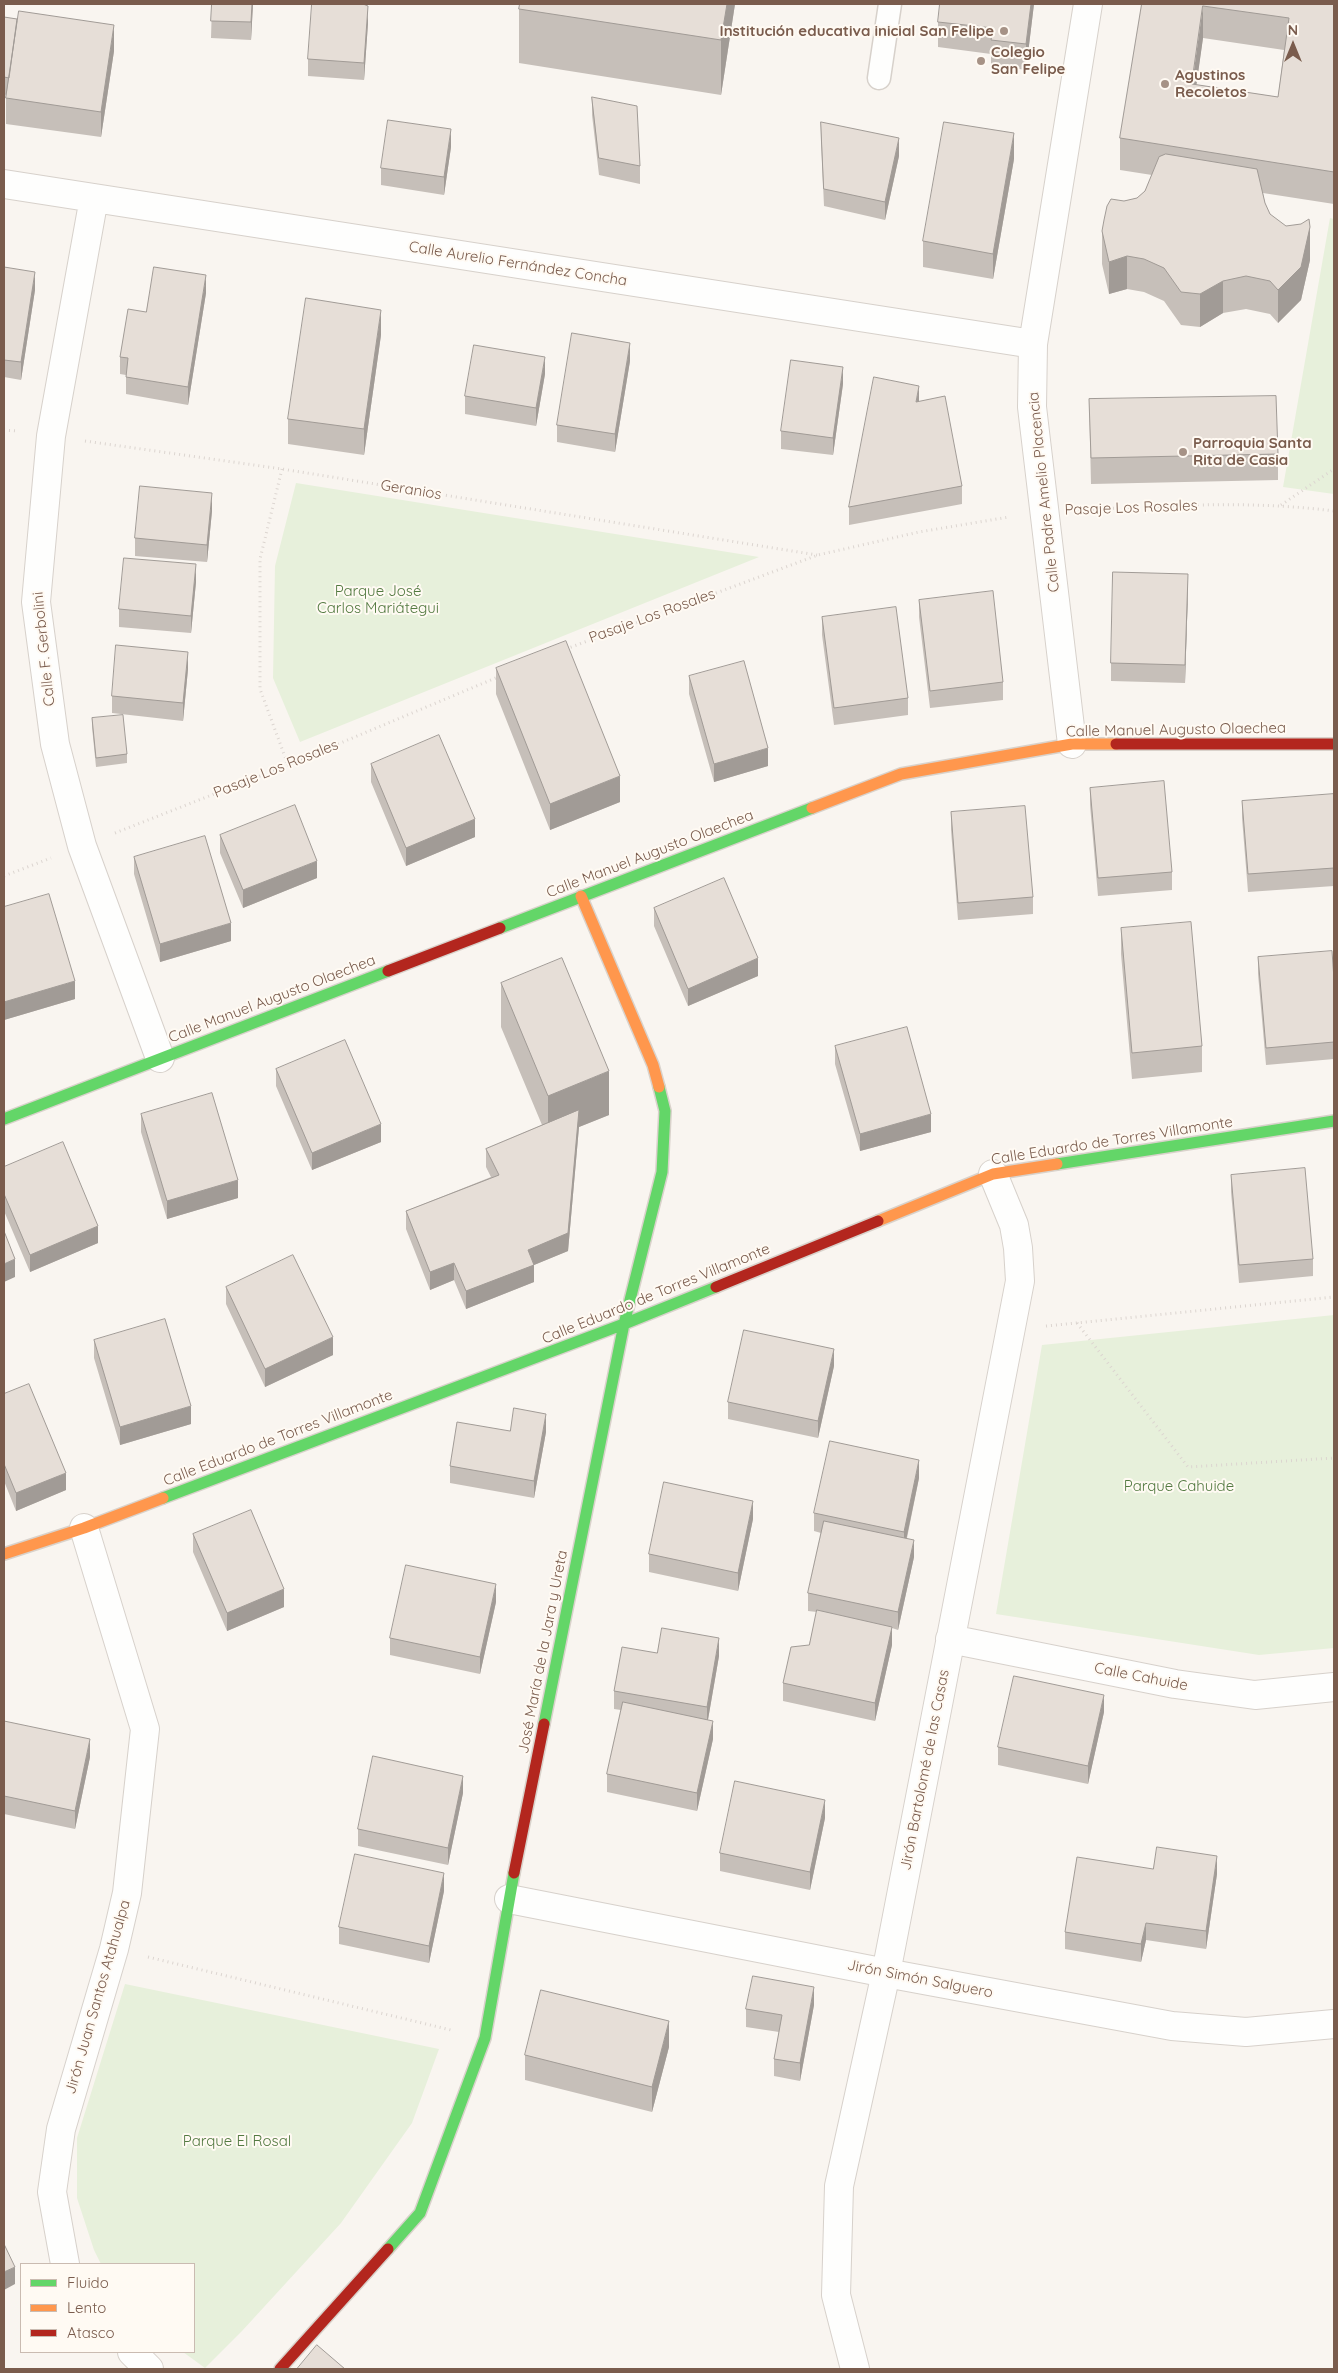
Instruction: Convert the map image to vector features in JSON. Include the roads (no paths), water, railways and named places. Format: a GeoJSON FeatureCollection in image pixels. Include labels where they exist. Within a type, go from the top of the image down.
{"type":"FeatureCollection","features":[{"type":"Feature","properties":{"kind":"street","name":"Calle Padre Amelio Placencia"},"geometry":{"type":"LineString","coordinates":[[1072,744],[1032,407],[1033,344],[1088,4]]}},
{"type":"Feature","properties":{"kind":"street","name":"Calle Aurelio Fernández Concha"},"geometry":{"type":"LineString","coordinates":[[4,184],[1033,344]]}},
{"type":"Feature","properties":{"kind":"street","name":"Calle F. Gerbolini"},"geometry":{"type":"LineString","coordinates":[[94,198],[51,436],[36,602],[56,744],[82,846],[160,1058]]}},
{"type":"Feature","properties":{"kind":"street","name":"Calle Manuel Augusto Olaechea"},"geometry":{"type":"LineString","coordinates":[[4,1119],[901,774],[1072,744],[1334,744]]}},
{"type":"Feature","properties":{"kind":"street","name":"José María de la Jara y Ureta"},"geometry":{"type":"LineString","coordinates":[[280,2369],[420,2214],[485,2038],[509,1899],[624,1324],[662,1172],[665,1111],[653,1065],[581,896]]}},
{"type":"Feature","properties":{"kind":"street","name":"Calle Eduardo de Torres Villamonte"},"geometry":{"type":"LineString","coordinates":[[4,1554],[84,1528],[624,1324],[992,1174],[1334,1121]]}},
{"type":"Feature","properties":{"kind":"street","name":"Jirón Bartolomé de las Casas"},"geometry":{"type":"LineString","coordinates":[[855,2369],[836,2295],[839,2186],[886,1973],[1020,1281],[1018,1248],[1014,1225],[992,1174]]}},
{"type":"Feature","properties":{"kind":"street","name":"Jirón Juan Santos Atahualpa"},"geometry":{"type":"LineString","coordinates":[[65,2263],[52,2192],[61,2129],[114,1949],[126,1893],[145,1729],[84,1528]]}},
{"type":"Feature","properties":{"kind":"street","name":"Calle Cahuide"},"geometry":{"type":"LineString","coordinates":[[950,1639],[1175,1684],[1255,1695],[1334,1687]]}},
{"type":"Feature","properties":{"kind":"street","name":"Jirón Simón Salguero"},"geometry":{"type":"LineString","coordinates":[[509,1899],[886,1973],[1172,2026],[1246,2032],[1334,2024]]}},
{"type":"Feature","properties":{"kind":"street"},"geometry":{"type":"LineString","coordinates":[[133,2353],[149,2369]]}},
{"type":"Feature","properties":{"kind":"lane"},"geometry":{"type":"LineString","coordinates":[[879,78],[890,4]]}},
{"type":"Feature","properties":{"kind":"place","name":"Institución educativa inicial San Felipe"},"geometry":{"type":"Point","coordinates":[1004,31]}},
{"type":"Feature","properties":{"kind":"place","name":"Colegio San Felipe"},"geometry":{"type":"Point","coordinates":[981,61]}},
{"type":"Feature","properties":{"kind":"place","name":"Agustinos Recoletos"},"geometry":{"type":"Point","coordinates":[1165,84]}},
{"type":"Feature","properties":{"kind":"place","name":"Parroquia Santa Rita de Casia"},"geometry":{"type":"Point","coordinates":[1183,452]}},
{"type":"Feature","properties":{"kind":"park label","name":"Parque José Carlos Mariátegui"},"geometry":{"type":"Point","coordinates":[378,600]}},
{"type":"Feature","properties":{"kind":"park label","name":"Parque Cahuide"},"geometry":{"type":"Point","coordinates":[1179,1486]}},
{"type":"Feature","properties":{"kind":"park label","name":"Parque El Rosal"},"geometry":{"type":"Point","coordinates":[237,2141]}}]}
